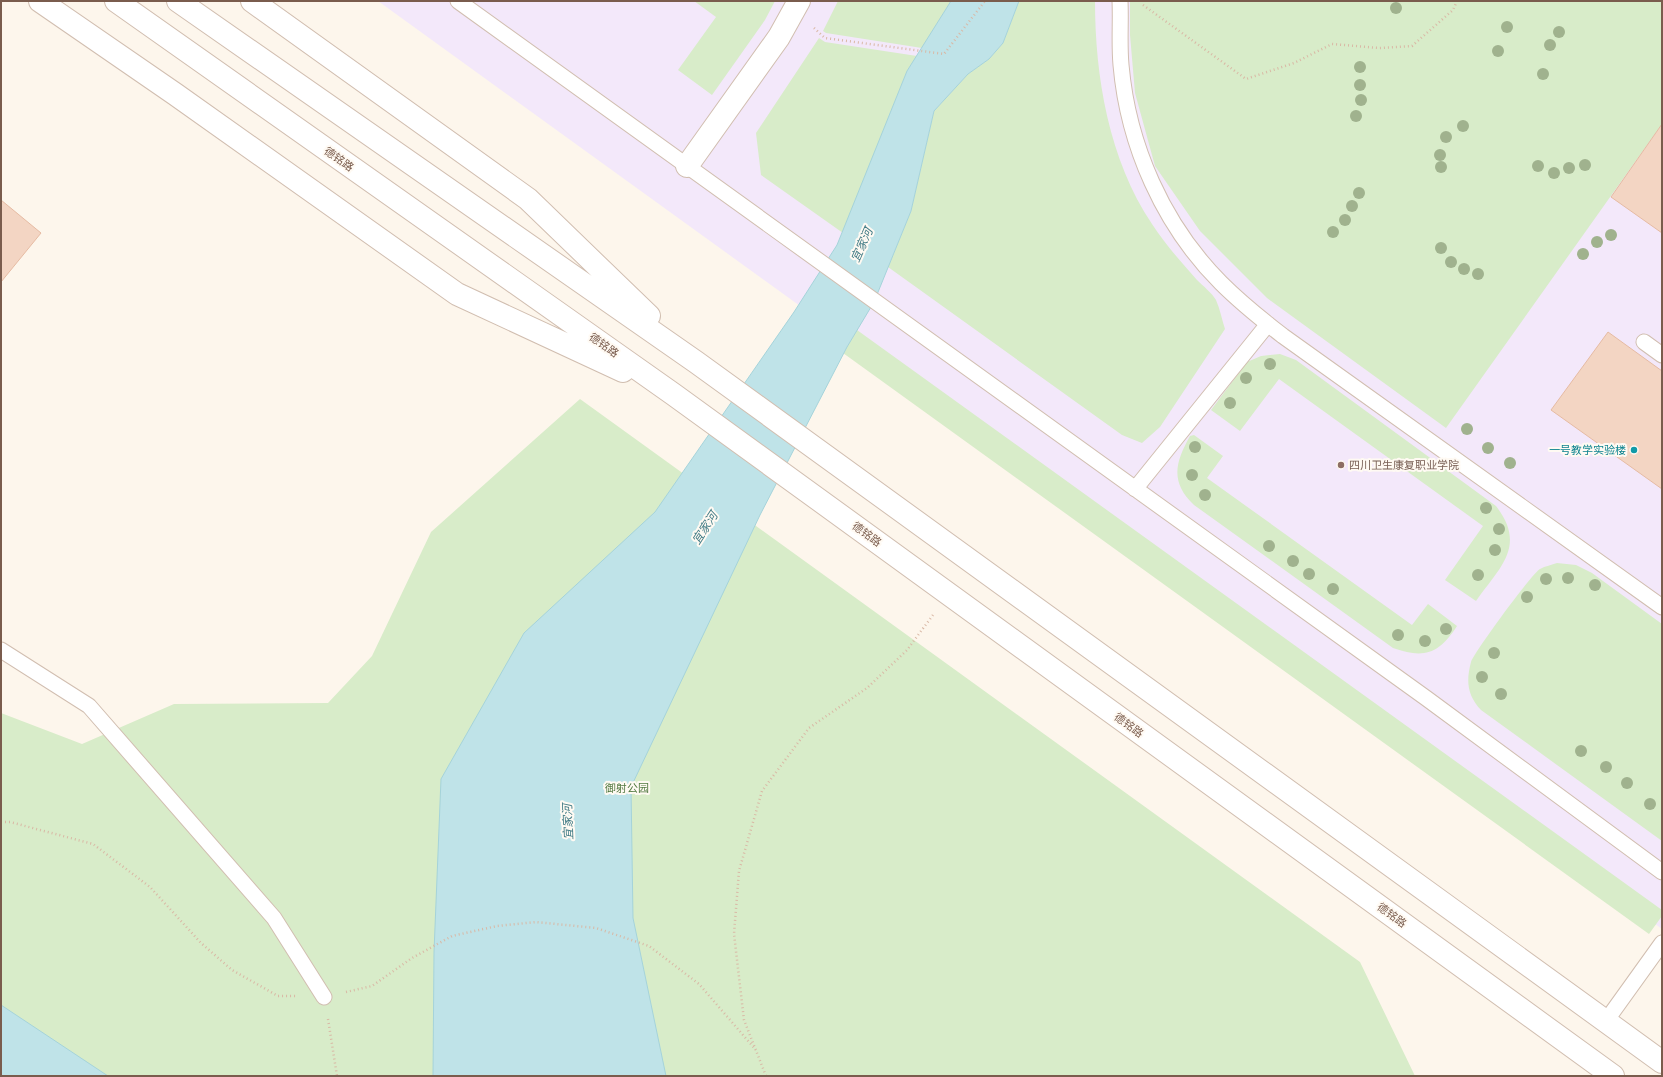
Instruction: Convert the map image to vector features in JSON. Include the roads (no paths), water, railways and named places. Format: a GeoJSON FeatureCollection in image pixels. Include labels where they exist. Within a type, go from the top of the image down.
{"type":"FeatureCollection","features":[{"type":"Feature","properties":{"kind":"street"},"geometry":{"type":"LineString","coordinates":[[40,1],[175,94],[457,294],[673,394]]}},
{"type":"Feature","properties":{"kind":"street","name":"德铭路"},"geometry":{"type":"LineString","coordinates":[[116,1],[673,394],[1613,1076]]}},
{"type":"Feature","properties":{"kind":"street"},"geometry":{"type":"LineString","coordinates":[[178,1],[696,362],[1662,1062]]}},
{"type":"Feature","properties":{"kind":"street"},"geometry":{"type":"LineString","coordinates":[[252,1],[528,199],[696,362]]}},
{"type":"Feature","properties":{"kind":"street"},"geometry":{"type":"LineString","coordinates":[[687,166],[779,37],[796,6]]}},
{"type":"Feature","properties":{"kind":"lane"},"geometry":{"type":"LineString","coordinates":[[458,1],[1419,693],[1662,872]]}},
{"type":"Feature","properties":{"kind":"lane"},"geometry":{"type":"LineString","coordinates":[[1120,1],[1120,42],[1123,86],[1132,129],[1146,170],[1167,210],[1190,247],[1220,282],[1268,324],[1662,608]]}},
{"type":"Feature","properties":{"kind":"lane"},"geometry":{"type":"LineString","coordinates":[[1135,489],[1268,324]]}},
{"type":"Feature","properties":{"kind":"lane"},"geometry":{"type":"LineString","coordinates":[[1644,342],[1662,355]]}},
{"type":"Feature","properties":{"kind":"lane"},"geometry":{"type":"LineString","coordinates":[[1,650],[89,706],[274,918],[324,997]]}},
{"type":"Feature","properties":{"kind":"lane"},"geometry":{"type":"LineString","coordinates":[[1606,1021],[1662,942]]}},
{"type":"Feature","properties":{"kind":"water","name":"宜家河"},"geometry":{"type":"Polygon","coordinates":[[[951,1],[1019,1],[1003,43],[989,59],[968,74],[934,111],[911,211],[874,302],[847,347],[760,515],[631,787],[633,918],[666,1076],[433,1076],[434,952],[441,779],[524,633],[655,512],[794,312],[837,245],[907,71],[951,1]]]}},
{"type":"Feature","properties":{"kind":"water"},"geometry":{"type":"Polygon","coordinates":[[[1,1005],[108,1076],[1,1076],[1,1005]]]}},
{"type":"Feature","properties":{"kind":"place","name":"一号教学实验楼"},"geometry":{"type":"Point","coordinates":[1634,450]}},
{"type":"Feature","properties":{"kind":"place","name":"四川卫生康复职业学院"},"geometry":{"type":"Point","coordinates":[1341,465]}},
{"type":"Feature","properties":{"kind":"park label","name":"御射公园"},"geometry":{"type":"Point","coordinates":[627,788]}}]}
